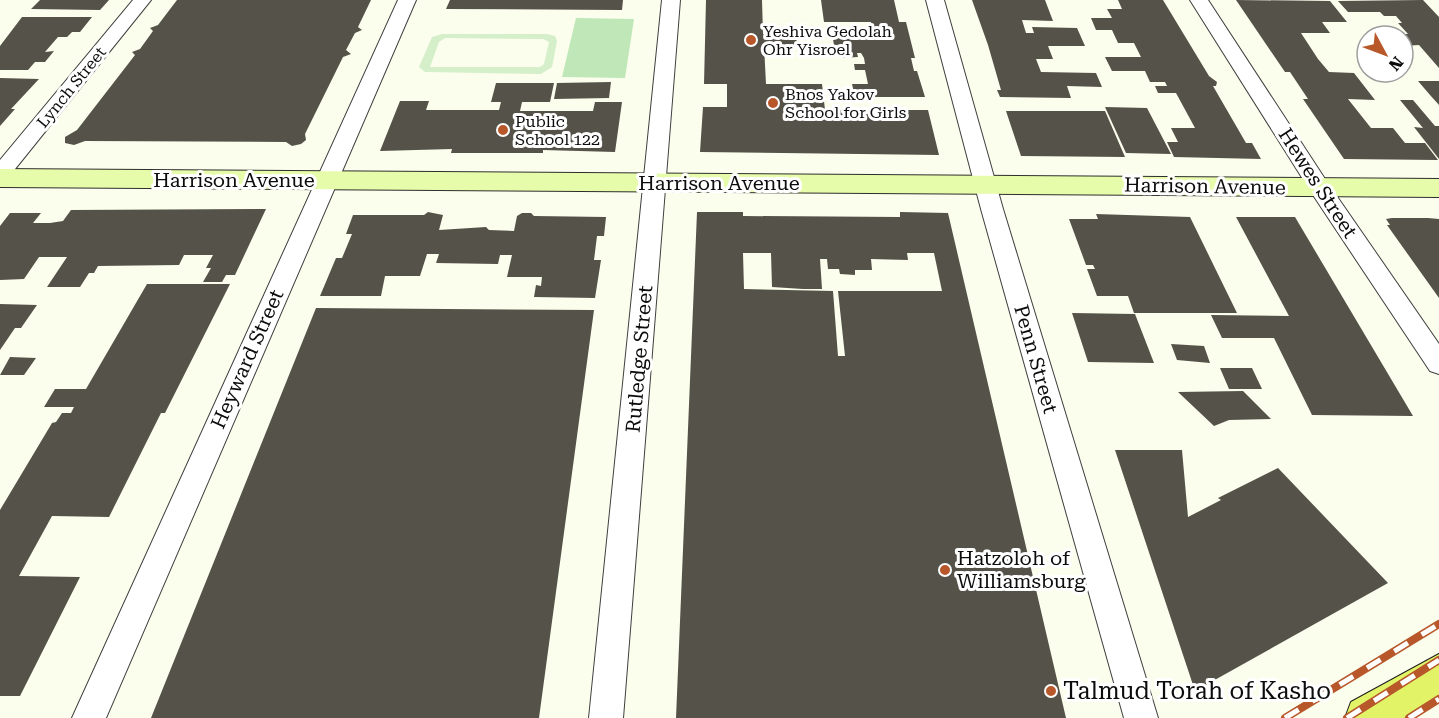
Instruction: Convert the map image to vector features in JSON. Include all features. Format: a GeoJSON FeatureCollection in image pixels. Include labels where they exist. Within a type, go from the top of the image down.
{"type":"FeatureCollection","features":[{"type":"Feature","properties":{"kind":"main road"},"geometry":{"type":"LineString","coordinates":[[1367,718],[1438,677]]}},
{"type":"Feature","properties":{"kind":"street","name":"Lynch Street"},"geometry":{"type":"LineString","coordinates":[[0,176],[142,0]]}},
{"type":"Feature","properties":{"kind":"street","name":"Heyward Street"},"geometry":{"type":"LineString","coordinates":[[89,718],[407,0]]}},
{"type":"Feature","properties":{"kind":"street","name":"Rutledge Street"},"geometry":{"type":"LineString","coordinates":[[606,718],[671,0]]}},
{"type":"Feature","properties":{"kind":"street","name":"Penn Street"},"geometry":{"type":"LineString","coordinates":[[935,0],[986,185],[1141,718]]}},
{"type":"Feature","properties":{"kind":"street","name":"Hewes Street"},"geometry":{"type":"LineString","coordinates":[[1199,0],[1319,187],[1439,364]]}},
{"type":"Feature","properties":{"kind":"street","name":"Harrison Avenue"},"geometry":{"type":"LineString","coordinates":[[0,176],[325,181],[1439,188]]}},
{"type":"Feature","properties":{"kind":"green space"},"geometry":{"type":"Polygon","coordinates":[[[576,18],[634,19],[625,78],[562,77],[576,18]]]}},
{"type":"Feature","properties":{"kind":"green space"},"geometry":{"type":"Polygon","coordinates":[[[442,34],[547,34],[555,36],[557,41],[552,67],[541,74],[425,72],[419,67],[432,37],[442,34]],[[445,38],[439,42],[430,67],[540,67],[544,64],[549,42],[543,39],[445,38]]]}},
{"type":"Feature","properties":{"kind":"building"},"geometry":{"type":"Polygon","coordinates":[[[40,0],[109,0],[100,10],[31,9],[40,0]]]}},
{"type":"Feature","properties":{"kind":"building"},"geometry":{"type":"Polygon","coordinates":[[[177,0],[371,0],[358,27],[362,30],[355,33],[346,50],[351,54],[343,57],[305,134],[306,140],[301,144],[292,146],[286,142],[85,141],[74,145],[65,143],[65,137],[77,130],[135,55],[132,52],[140,49],[153,31],[150,28],[158,25],[177,0]]]}},
{"type":"Feature","properties":{"kind":"building"},"geometry":{"type":"Polygon","coordinates":[[[450,0],[623,0],[622,10],[446,9],[450,0]]]}},
{"type":"Feature","properties":{"kind":"building"},"geometry":{"type":"Polygon","coordinates":[[[706,0],[762,0],[763,34],[796,34],[797,45],[764,45],[766,84],[822,84],[825,110],[928,110],[939,155],[700,152],[703,107],[727,107],[727,84],[704,84],[706,0]]]}},
{"type":"Feature","properties":{"kind":"building"},"geometry":{"type":"Polygon","coordinates":[[[821,0],[894,0],[899,22],[906,22],[915,58],[911,58],[914,71],[917,71],[925,97],[855,97],[852,84],[868,84],[865,70],[855,70],[854,64],[865,64],[864,58],[861,53],[857,53],[858,57],[841,58],[839,45],[834,45],[832,34],[859,34],[858,28],[872,28],[871,22],[824,22],[821,0]]]}},
{"type":"Feature","properties":{"kind":"building"},"geometry":{"type":"Polygon","coordinates":[[[972,0],[1045,0],[1053,21],[1022,20],[1026,33],[1034,33],[1032,27],[1077,28],[1085,46],[1048,46],[1053,59],[1036,59],[1041,72],[1096,73],[1102,87],[1067,86],[1071,98],[1000,97],[997,90],[1001,90],[972,0]]]}},
{"type":"Feature","properties":{"kind":"building"},"geometry":{"type":"Polygon","coordinates":[[[1118,0],[1163,0],[1209,76],[1217,82],[1216,86],[1213,86],[1246,143],[1252,143],[1261,159],[1174,157],[1167,142],[1178,142],[1171,128],[1195,128],[1176,93],[1158,93],[1155,86],[1167,86],[1165,82],[1150,82],[1145,71],[1112,71],[1105,57],[1141,57],[1134,43],[1118,43],[1112,30],[1096,30],[1091,18],[1112,18],[1107,9],[1122,9],[1118,0]]]}},
{"type":"Feature","properties":{"kind":"building"},"geometry":{"type":"Polygon","coordinates":[[[1236,0],[1330,1],[1347,22],[1322,22],[1330,33],[1301,33],[1318,59],[1329,72],[1354,73],[1355,84],[1363,84],[1375,100],[1348,99],[1371,128],[1393,128],[1405,143],[1425,143],[1438,160],[1344,159],[1303,99],[1308,99],[1290,72],[1285,72],[1236,0]]]}},
{"type":"Feature","properties":{"kind":"building"},"geometry":{"type":"Polygon","coordinates":[[[1423,0],[1439,17],[1439,68],[1419,45],[1415,45],[1415,24],[1399,24],[1402,23],[1396,16],[1384,16],[1380,12],[1348,12],[1338,1],[1423,0]]]}},
{"type":"Feature","properties":{"kind":"building"},"geometry":{"type":"Polygon","coordinates":[[[22,17],[92,17],[80,32],[72,32],[67,37],[58,37],[45,52],[54,51],[45,62],[35,62],[28,70],[0,70],[0,46],[22,17]]]}},
{"type":"Feature","properties":{"kind":"building"},"geometry":{"type":"Polygon","coordinates":[[[0,78],[39,79],[11,109],[15,109],[0,126],[0,78]]]}},
{"type":"Feature","properties":{"kind":"building"},"geometry":{"type":"Polygon","coordinates":[[[1418,81],[1439,81],[1439,105],[1430,95],[1418,81]]]}},
{"type":"Feature","properties":{"kind":"building"},"geometry":{"type":"Polygon","coordinates":[[[611,82],[609,98],[554,99],[557,83],[611,82]]]}},
{"type":"Feature","properties":{"kind":"building","name":"Public School 122"},"geometry":{"type":"Polygon","coordinates":[[[496,83],[554,83],[550,102],[522,102],[520,111],[593,111],[595,102],[622,102],[615,152],[543,150],[543,153],[451,153],[452,149],[380,151],[400,101],[429,101],[426,110],[499,110],[501,102],[491,102],[496,83]]]}},
{"type":"Feature","properties":{"kind":"building"},"geometry":{"type":"Polygon","coordinates":[[[1400,100],[1413,100],[1435,126],[1439,126],[1439,159],[1414,127],[1423,128],[1400,100]]]}},
{"type":"Feature","properties":{"kind":"building"},"geometry":{"type":"Polygon","coordinates":[[[1105,107],[1147,108],[1171,154],[1126,153],[1105,107]]]}},
{"type":"Feature","properties":{"kind":"building"},"geometry":{"type":"Polygon","coordinates":[[[1006,111],[1105,111],[1125,157],[1021,156],[1006,111]]]}},
{"type":"Feature","properties":{"kind":"building"},"geometry":{"type":"Polygon","coordinates":[[[266,209],[235,275],[226,275],[222,282],[203,282],[211,268],[206,268],[213,255],[184,255],[179,265],[98,266],[94,273],[89,273],[80,287],[47,287],[67,257],[39,257],[24,279],[0,280],[0,226],[10,213],[41,213],[33,223],[50,223],[63,221],[71,210],[266,209]]]}},
{"type":"Feature","properties":{"kind":"building"},"geometry":{"type":"Polygon","coordinates":[[[428,212],[443,215],[439,230],[486,227],[489,230],[514,231],[517,216],[522,213],[531,213],[534,216],[606,217],[604,236],[597,236],[594,260],[601,260],[595,298],[534,297],[536,285],[541,286],[542,277],[507,277],[512,255],[500,255],[498,264],[436,263],[439,254],[427,254],[420,276],[385,276],[381,296],[320,296],[336,258],[342,258],[352,234],[346,234],[353,215],[424,215],[428,212]]]}},
{"type":"Feature","properties":{"kind":"building"},"geometry":{"type":"Polygon","coordinates":[[[697,212],[743,212],[743,216],[900,217],[900,212],[948,213],[1066,718],[676,718],[697,212]],[[743,253],[744,289],[833,291],[838,356],[845,356],[838,291],[942,291],[934,253],[907,253],[908,260],[871,259],[872,270],[855,270],[855,275],[840,274],[839,269],[828,269],[827,259],[820,259],[822,289],[803,289],[772,287],[771,253],[743,253]]]}},
{"type":"Feature","properties":{"kind":"building"},"geometry":{"type":"Polygon","coordinates":[[[1096,214],[1190,217],[1237,313],[1134,313],[1128,296],[1097,296],[1087,269],[1095,269],[1093,265],[1086,265],[1069,219],[1098,219],[1096,214]]]}},
{"type":"Feature","properties":{"kind":"building"},"geometry":{"type":"Polygon","coordinates":[[[1236,217],[1295,217],[1413,416],[1312,415],[1274,338],[1222,338],[1211,315],[1289,316],[1236,217]]]}},
{"type":"Feature","properties":{"kind":"building"},"geometry":{"type":"Polygon","coordinates":[[[1386,219],[1439,219],[1439,298],[1387,225],[1390,225],[1386,219]]]}},
{"type":"Feature","properties":{"kind":"building"},"geometry":{"type":"Polygon","coordinates":[[[147,284],[230,284],[109,517],[52,516],[19,576],[80,577],[20,696],[0,696],[0,510],[52,423],[56,422],[62,413],[71,413],[74,407],[44,407],[55,389],[86,389],[147,284]]]}},
{"type":"Feature","properties":{"kind":"building"},"geometry":{"type":"Polygon","coordinates":[[[0,304],[37,305],[21,328],[15,328],[0,350],[0,304]]]}},
{"type":"Feature","properties":{"kind":"building"},"geometry":{"type":"Polygon","coordinates":[[[316,308],[594,310],[539,718],[151,718],[316,308]]]}},
{"type":"Feature","properties":{"kind":"building"},"geometry":{"type":"Polygon","coordinates":[[[1072,313],[1135,314],[1154,363],[1088,362],[1072,313]]]}},
{"type":"Feature","properties":{"kind":"building"},"geometry":{"type":"Polygon","coordinates":[[[1171,344],[1204,346],[1210,363],[1177,360],[1171,344]]]}},
{"type":"Feature","properties":{"kind":"building"},"geometry":{"type":"Polygon","coordinates":[[[10,357],[36,358],[24,375],[0,375],[10,357]]]}},
{"type":"Feature","properties":{"kind":"building"},"geometry":{"type":"Polygon","coordinates":[[[1220,368],[1252,368],[1262,389],[1229,389],[1220,368]]]}},
{"type":"Feature","properties":{"kind":"building"},"geometry":{"type":"Polygon","coordinates":[[[1243,391],[1271,419],[1229,420],[1214,426],[1178,392],[1243,391]]]}},
{"type":"Feature","properties":{"kind":"building"},"geometry":{"type":"Polygon","coordinates":[[[1115,450],[1182,450],[1188,517],[1221,500],[1218,498],[1278,468],[1388,583],[1195,691],[1115,450]]]}},
{"type":"Feature","properties":{"kind":"railway"},"geometry":{"type":"LineString","coordinates":[[1285,718],[1439,624]]}},
{"type":"Feature","properties":{"kind":"railway"},"geometry":{"type":"LineString","coordinates":[[1347,718],[1439,660]]}},
{"type":"Feature","properties":{"kind":"railway"},"geometry":{"type":"LineString","coordinates":[[1409,718],[1439,699]]}},
{"type":"Feature","properties":{"kind":"place","name":"Yeshiva Gedolah Ohr Yisroel"},"geometry":{"type":"Point","coordinates":[751,40]}},
{"type":"Feature","properties":{"kind":"place","name":"Bnos Yakov School for Girls"},"geometry":{"type":"Point","coordinates":[773,103]}},
{"type":"Feature","properties":{"kind":"place","name":"Public School 122"},"geometry":{"type":"Point","coordinates":[503,130]}},
{"type":"Feature","properties":{"kind":"place","name":"Hatzoloh of Williamsburg"},"geometry":{"type":"Point","coordinates":[945,570]}},
{"type":"Feature","properties":{"kind":"place","name":"Talmud Torah of Kasho"},"geometry":{"type":"Point","coordinates":[1051,691]}}]}
